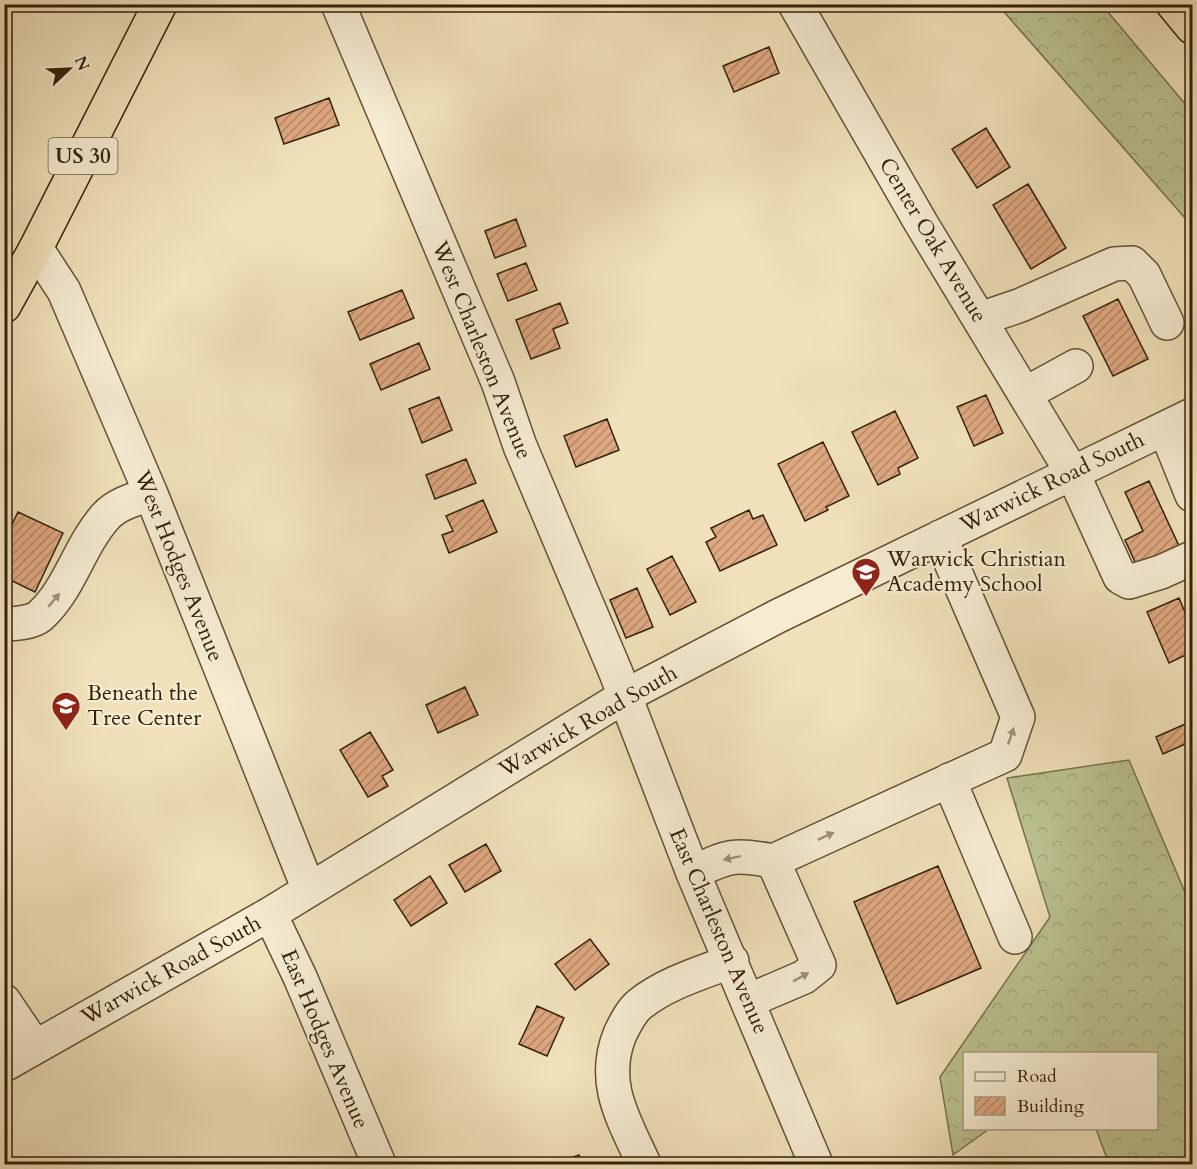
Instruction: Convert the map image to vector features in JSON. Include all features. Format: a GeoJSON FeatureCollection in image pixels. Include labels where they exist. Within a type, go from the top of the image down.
{"type":"FeatureCollection","features":[{"type":"Feature","properties":{"kind":"highway","name":"US 30"},"geometry":{"type":"LineString","coordinates":[[4,306],[36,248],[160,4]]}},
{"type":"Feature","properties":{"kind":"highway"},"geometry":{"type":"LineString","coordinates":[[1173,4],[1192,27]]}},
{"type":"Feature","properties":{"kind":"street","name":"West Charleston Avenue"},"geometry":{"type":"LineString","coordinates":[[338,4],[498,382],[520,446],[624,696]]}},
{"type":"Feature","properties":{"kind":"street","name":"Center Oak Avenue"},"geometry":{"type":"LineString","coordinates":[[795,4],[921,223],[1073,474],[1120,577],[1129,582],[1161,572],[1192,558]]}},
{"type":"Feature","properties":{"kind":"street","name":"West Hodges Avenue"},"geometry":{"type":"LineString","coordinates":[[36,248],[64,291],[151,494],[309,890]]}},
{"type":"Feature","properties":{"kind":"street"},"geometry":{"type":"LineString","coordinates":[[980,319],[1022,305],[1114,264],[1132,263],[1144,275],[1167,323]]}},
{"type":"Feature","properties":{"kind":"street"},"geometry":{"type":"LineString","coordinates":[[1025,394],[1076,366]]}},
{"type":"Feature","properties":{"kind":"street","name":"Warwick Road South"},"geometry":{"type":"LineString","coordinates":[[4,1065],[270,914],[624,696],[777,616],[1179,421]]}},
{"type":"Feature","properties":{"kind":"street"},"geometry":{"type":"LineString","coordinates":[[1179,421],[1192,495]]}},
{"type":"Feature","properties":{"kind":"street"},"geometry":{"type":"LineString","coordinates":[[4,623],[11,624],[38,618],[63,589],[75,563],[107,515],[125,502],[151,494]]}},
{"type":"Feature","properties":{"kind":"street"},"geometry":{"type":"LineString","coordinates":[[693,873],[717,861],[741,855],[773,861],[1005,755],[1018,717],[940,537]]}},
{"type":"Feature","properties":{"kind":"street","name":"East Charleston Avenue"},"geometry":{"type":"LineString","coordinates":[[624,696],[693,873],[816,1164]]}},
{"type":"Feature","properties":{"kind":"street"},"geometry":{"type":"LineString","coordinates":[[949,780],[1015,937]]}},
{"type":"Feature","properties":{"kind":"street"},"geometry":{"type":"LineString","coordinates":[[748,1001],[804,977],[819,965],[773,861]]}},
{"type":"Feature","properties":{"kind":"street","name":"East Hodges Avenue"},"geometry":{"type":"LineString","coordinates":[[270,914],[300,977],[379,1164]]}},
{"type":"Feature","properties":{"kind":"street"},"geometry":{"type":"LineString","coordinates":[[644,1164],[618,1106],[611,1075],[614,1050],[624,1024],[638,1005],[654,994],[732,961]]}},
{"type":"Feature","properties":{"kind":"street"},"geometry":{"type":"LineString","coordinates":[[4,1001],[35,1047]]}},
{"type":"Feature","properties":{"kind":"green space"},"geometry":{"type":"Polygon","coordinates":[[[998,5],[1102,5],[1192,112],[1192,226],[998,5]]]}},
{"type":"Feature","properties":{"kind":"green space"},"geometry":{"type":"Polygon","coordinates":[[[1129,760],[1192,909],[1192,1164],[1109,1164],[1096,1130],[1158,1130],[1158,1052],[963,1052],[963,1130],[988,1130],[953,1155],[940,1077],[1050,917],[1007,778],[1129,760]]]}},
{"type":"Feature","properties":{"kind":"building"},"geometry":{"type":"Polygon","coordinates":[[[769,47],[779,73],[734,92],[723,66],[769,47]]]}},
{"type":"Feature","properties":{"kind":"building"},"geometry":{"type":"Polygon","coordinates":[[[329,98],[339,125],[284,144],[275,118],[329,98]]]}},
{"type":"Feature","properties":{"kind":"building"},"geometry":{"type":"Polygon","coordinates":[[[986,128],[1010,167],[977,188],[952,149],[986,128]]]}},
{"type":"Feature","properties":{"kind":"building"},"geometry":{"type":"Polygon","coordinates":[[[1028,184],[1066,248],[1031,269],[993,205],[1028,184]]]}},
{"type":"Feature","properties":{"kind":"building"},"geometry":{"type":"Polygon","coordinates":[[[516,219],[526,246],[495,258],[485,231],[516,219]]]}},
{"type":"Feature","properties":{"kind":"building"},"geometry":{"type":"Polygon","coordinates":[[[526,263],[537,290],[508,301],[497,274],[526,263]]]}},
{"type":"Feature","properties":{"kind":"building"},"geometry":{"type":"Polygon","coordinates":[[[402,290],[414,318],[360,340],[348,312],[402,290]]]}},
{"type":"Feature","properties":{"kind":"building"},"geometry":{"type":"Polygon","coordinates":[[[1118,299],[1148,359],[1113,376],[1083,316],[1118,299]]]}},
{"type":"Feature","properties":{"kind":"building"},"geometry":{"type":"Polygon","coordinates":[[[560,303],[568,323],[553,329],[560,348],[531,359],[516,320],[560,303]]]}},
{"type":"Feature","properties":{"kind":"building"},"geometry":{"type":"Polygon","coordinates":[[[419,343],[430,369],[381,390],[370,364],[419,343]]]}},
{"type":"Feature","properties":{"kind":"building"},"geometry":{"type":"Polygon","coordinates":[[[986,395],[1003,433],[974,446],[957,407],[986,395]]]}},
{"type":"Feature","properties":{"kind":"building"},"geometry":{"type":"Polygon","coordinates":[[[439,397],[452,430],[422,443],[409,409],[439,397]]]}},
{"type":"Feature","properties":{"kind":"building"},"geometry":{"type":"Polygon","coordinates":[[[895,411],[918,458],[898,468],[900,474],[878,485],[852,432],[895,411]]]}},
{"type":"Feature","properties":{"kind":"building"},"geometry":{"type":"Polygon","coordinates":[[[607,419],[619,450],[576,467],[564,436],[607,419]]]}},
{"type":"Feature","properties":{"kind":"building"},"geometry":{"type":"Polygon","coordinates":[[[823,442],[849,496],[805,521],[778,464],[823,442]]]}},
{"type":"Feature","properties":{"kind":"building"},"geometry":{"type":"Polygon","coordinates":[[[466,459],[476,483],[435,499],[426,475],[466,459]]]}},
{"type":"Feature","properties":{"kind":"building"},"geometry":{"type":"Polygon","coordinates":[[[1149,481],[1179,546],[1137,566],[1125,540],[1143,531],[1125,492],[1149,481]]]}},
{"type":"Feature","properties":{"kind":"building"},"geometry":{"type":"Polygon","coordinates":[[[483,500],[497,532],[449,553],[442,535],[453,531],[446,516],[483,500]]]}},
{"type":"Feature","properties":{"kind":"building"},"geometry":{"type":"Polygon","coordinates":[[[749,510],[753,519],[763,515],[777,545],[720,571],[706,542],[716,537],[711,528],[749,510]]]}},
{"type":"Feature","properties":{"kind":"building"},"geometry":{"type":"Polygon","coordinates":[[[18,512],[63,533],[35,592],[4,577],[4,541],[18,512]]]}},
{"type":"Feature","properties":{"kind":"building"},"geometry":{"type":"Polygon","coordinates":[[[672,556],[696,602],[670,615],[647,569],[672,556]]]}},
{"type":"Feature","properties":{"kind":"building"},"geometry":{"type":"Polygon","coordinates":[[[637,588],[653,627],[626,638],[610,600],[637,588]]]}},
{"type":"Feature","properties":{"kind":"building"},"geometry":{"type":"Polygon","coordinates":[[[1179,598],[1192,629],[1192,652],[1169,663],[1147,612],[1179,598]]]}},
{"type":"Feature","properties":{"kind":"building"},"geometry":{"type":"Polygon","coordinates":[[[465,687],[478,715],[438,733],[426,705],[465,687]]]}},
{"type":"Feature","properties":{"kind":"building"},"geometry":{"type":"Polygon","coordinates":[[[1192,721],[1192,741],[1163,754],[1156,737],[1192,721]]]}},
{"type":"Feature","properties":{"kind":"building"},"geometry":{"type":"Polygon","coordinates":[[[370,732],[393,770],[382,776],[388,786],[368,797],[340,750],[370,732]]]}},
{"type":"Feature","properties":{"kind":"building"},"geometry":{"type":"Polygon","coordinates":[[[486,844],[501,871],[465,892],[449,865],[486,844]]]}},
{"type":"Feature","properties":{"kind":"building"},"geometry":{"type":"Polygon","coordinates":[[[938,866],[981,968],[897,1004],[854,902],[938,866]]]}},
{"type":"Feature","properties":{"kind":"building"},"geometry":{"type":"Polygon","coordinates":[[[430,876],[447,903],[411,926],[394,900],[430,876]]]}},
{"type":"Feature","properties":{"kind":"building"},"geometry":{"type":"Polygon","coordinates":[[[590,939],[609,964],[575,990],[555,964],[590,939]]]}},
{"type":"Feature","properties":{"kind":"building"},"geometry":{"type":"Polygon","coordinates":[[[537,1006],[564,1018],[547,1056],[519,1044],[537,1006]]]}},
{"type":"Feature","properties":{"kind":"building"},"geometry":{"type":"Polygon","coordinates":[[[579,1155],[583,1164],[554,1164],[579,1155]]]}},
{"type":"Feature","properties":{"kind":"place","name":"Warwick Christian Academy School"},"geometry":{"type":"Point","coordinates":[866,598]}},
{"type":"Feature","properties":{"kind":"place","name":"Beneath the Tree Center"},"geometry":{"type":"Point","coordinates":[66,732]}}]}
